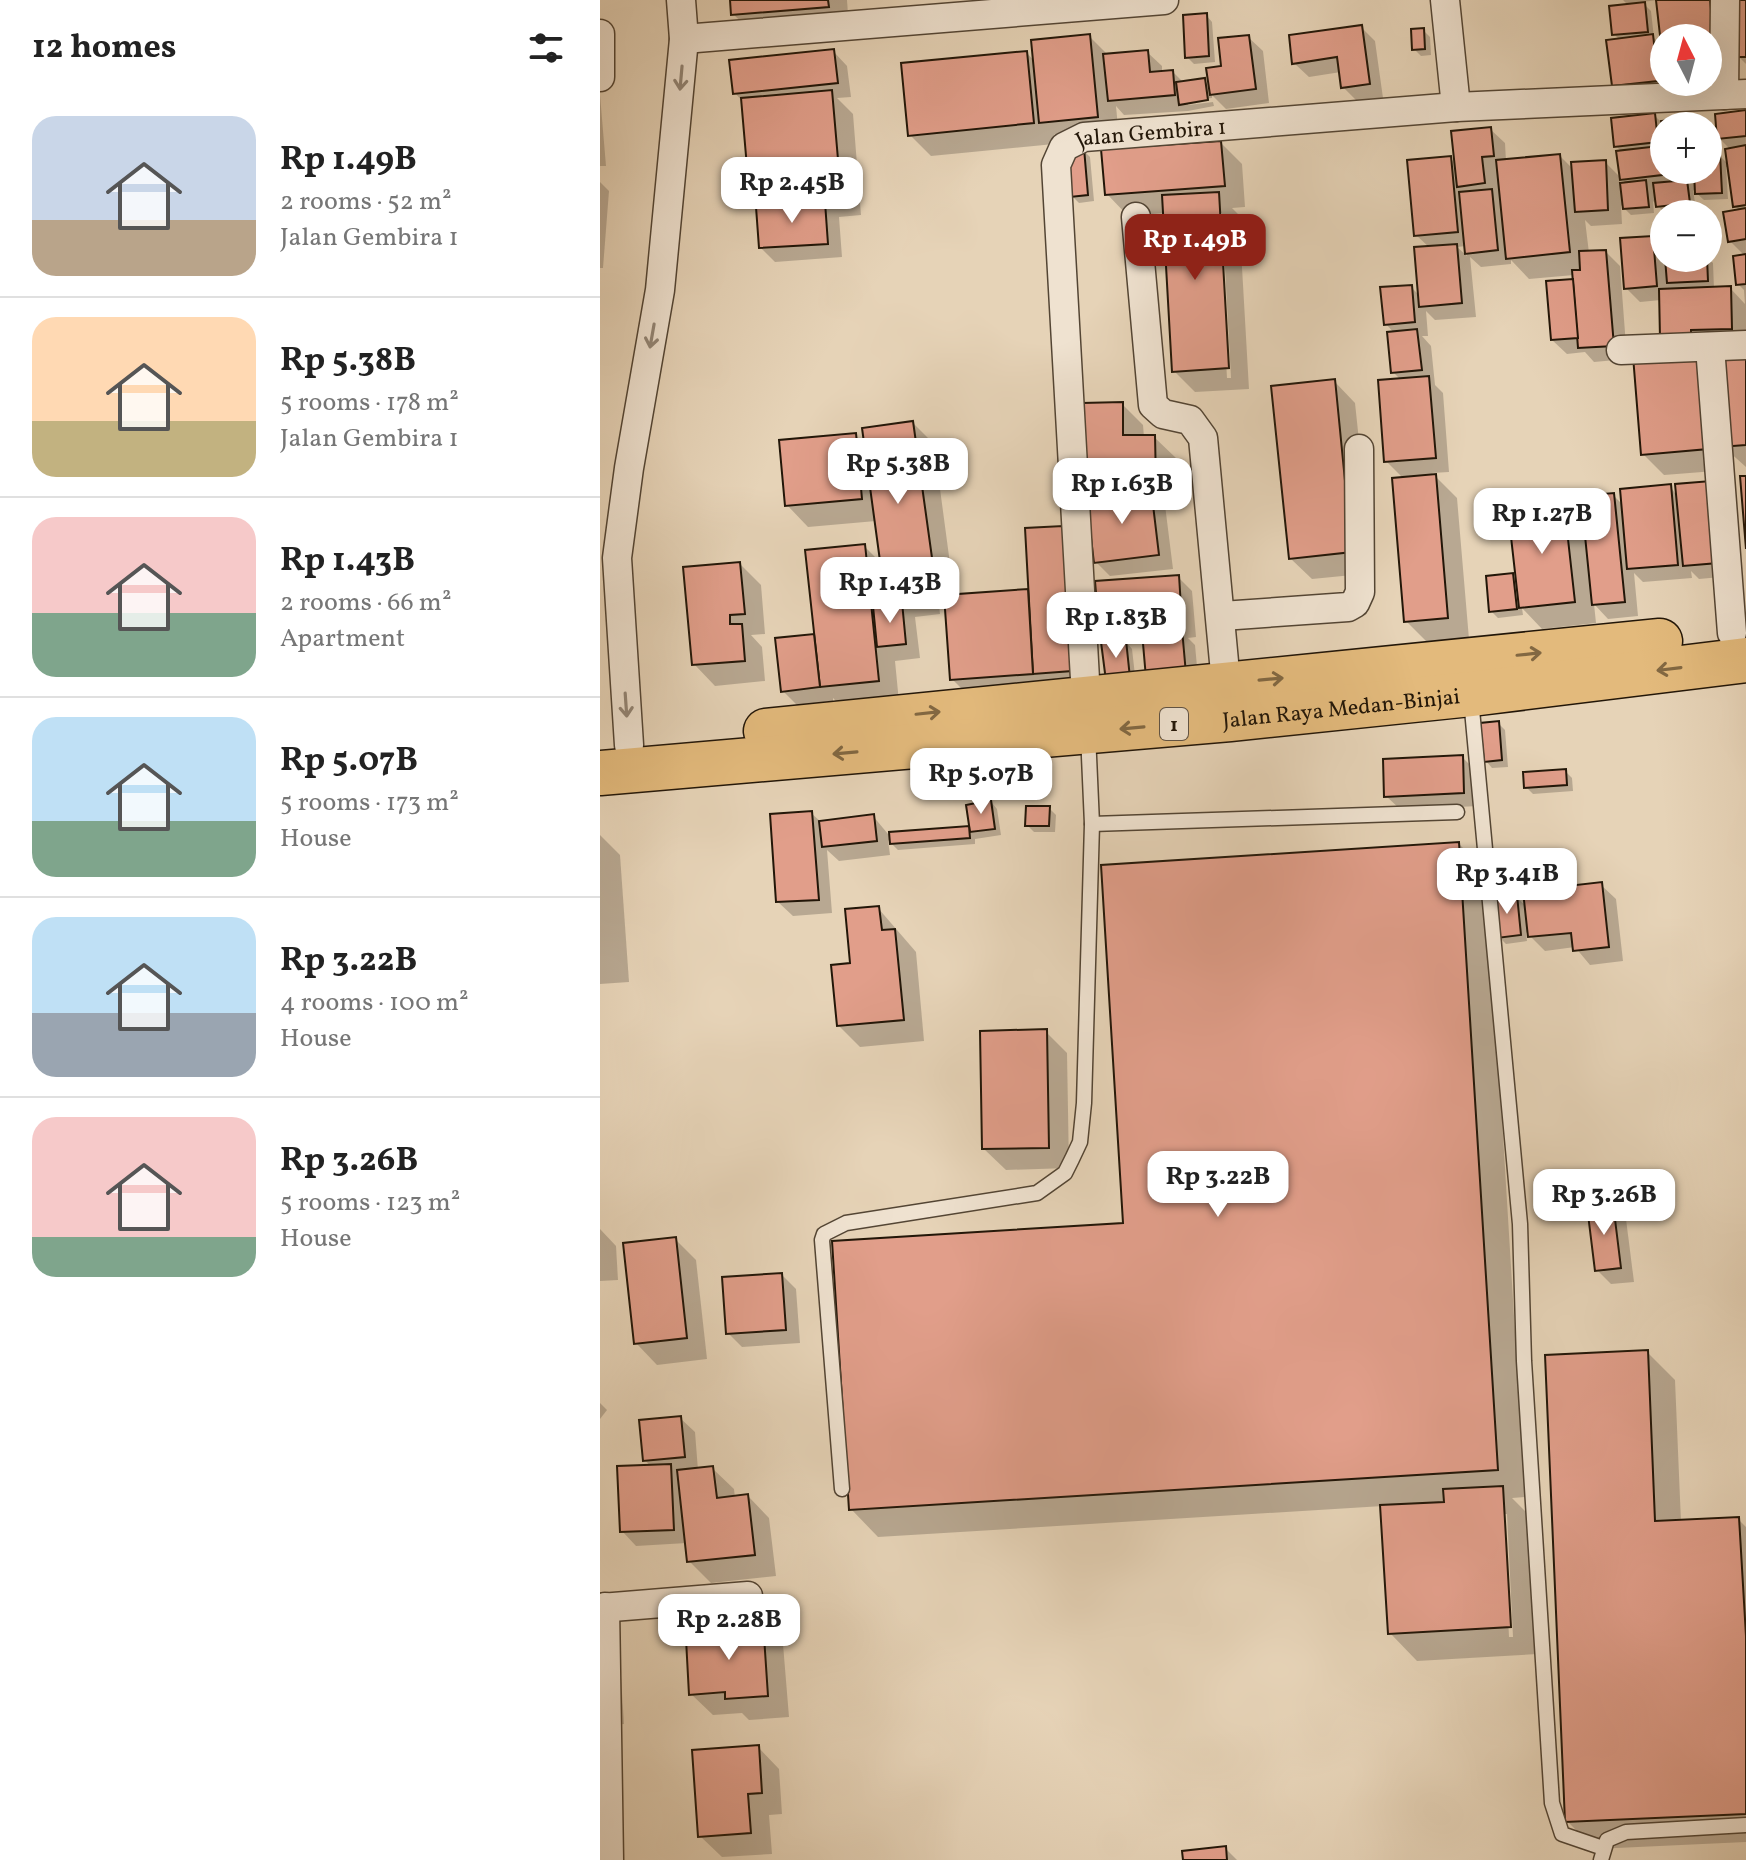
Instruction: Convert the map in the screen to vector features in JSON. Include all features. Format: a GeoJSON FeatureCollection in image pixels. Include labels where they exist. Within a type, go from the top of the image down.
{"type":"FeatureCollection","features":[{"type":"Feature","properties":{"kind":"highway","name":"Jalan Raya Medan-Binjai"},"geometry":{"type":"LineString","coordinates":[[1087,714],[1226,683],[1741,642]]}},
{"type":"Feature","properties":{"kind":"highway","name":"Jalan Raya Medan-Binjai"},"geometry":{"type":"LineString","coordinates":[[610,755],[1087,714],[1471,694],[1741,642]]}},
{"type":"Feature","properties":{"kind":"street"},"geometry":{"type":"LineString","coordinates":[[610,755],[609,559],[629,468],[660,290],[684,39],[681,0]]}},
{"type":"Feature","properties":{"kind":"street"},"geometry":{"type":"LineString","coordinates":[[684,39],[850,13],[1164,0]]}},
{"type":"Feature","properties":{"kind":"street"},"geometry":{"type":"LineString","coordinates":[[1445,0],[1456,107]]}},
{"type":"Feature","properties":{"kind":"street"},"geometry":{"type":"LineString","coordinates":[[1725,0],[1735,94]]}},
{"type":"Feature","properties":{"kind":"street","name":"Jalan Gembira 1"},"geometry":{"type":"LineString","coordinates":[[1087,714],[1056,165],[1059,155],[1071,141],[1084,137],[1456,107],[1735,94]]}},
{"type":"Feature","properties":{"kind":"street"},"geometry":{"type":"LineString","coordinates":[[1136,217],[1153,405],[1163,414],[1190,420],[1203,438],[1226,683]]}},
{"type":"Feature","properties":{"kind":"street"},"geometry":{"type":"LineString","coordinates":[[1621,350],[1746,345]]}},
{"type":"Feature","properties":{"kind":"street"},"geometry":{"type":"LineString","coordinates":[[1710,347],[1741,642]]}},
{"type":"Feature","properties":{"kind":"street"},"geometry":{"type":"LineString","coordinates":[[1222,616],[1348,607],[1355,603],[1360,592],[1359,449]]}},
{"type":"Feature","properties":{"kind":"street"},"geometry":{"type":"LineString","coordinates":[[609,1860],[602,1608],[748,1596]]}},
{"type":"Feature","properties":{"kind":"lane"},"geometry":{"type":"LineString","coordinates":[[1471,694],[1520,1224],[1524,1361],[1552,1803],[1562,1834],[1602,1854],[1607,1840],[1626,1832],[1746,1825]]}},
{"type":"Feature","properties":{"kind":"lane"},"geometry":{"type":"LineString","coordinates":[[842,1489],[822,1237],[834,1227],[846,1223],[1037,1193],[1065,1173],[1080,1142],[1084,1103],[1092,824],[1087,714]]}},
{"type":"Feature","properties":{"kind":"lane"},"geometry":{"type":"LineString","coordinates":[[1092,824],[1457,812]]}},
{"type":"Feature","properties":{"kind":"building"},"geometry":{"type":"Polygon","coordinates":[[[730,0],[828,0],[829,7],[731,15],[730,0]]]}},
{"type":"Feature","properties":{"kind":"building"},"geometry":{"type":"Polygon","coordinates":[[[1656,0],[1710,0],[1712,24],[1659,24],[1656,0]]]}},
{"type":"Feature","properties":{"kind":"building"},"geometry":{"type":"Polygon","coordinates":[[[1734,0],[1746,0],[1746,57],[1736,57],[1734,0]]]}},
{"type":"Feature","properties":{"kind":"building"},"geometry":{"type":"Polygon","coordinates":[[[1645,2],[1648,32],[1612,35],[1609,6],[1645,2]]]}},
{"type":"Feature","properties":{"kind":"building"},"geometry":{"type":"Polygon","coordinates":[[[1207,13],[1209,56],[1185,58],[1183,15],[1207,13]]]}},
{"type":"Feature","properties":{"kind":"building"},"geometry":{"type":"Polygon","coordinates":[[[1362,25],[1370,84],[1341,88],[1337,57],[1292,64],[1289,35],[1362,25]]]}},
{"type":"Feature","properties":{"kind":"building"},"geometry":{"type":"Polygon","coordinates":[[[1424,28],[1425,49],[1412,50],[1411,29],[1424,28]]]}},
{"type":"Feature","properties":{"kind":"building"},"geometry":{"type":"Polygon","coordinates":[[[1090,34],[1098,117],[1039,123],[1031,40],[1090,34]]]}},
{"type":"Feature","properties":{"kind":"building"},"geometry":{"type":"Polygon","coordinates":[[[1650,34],[1650,82],[1612,86],[1606,40],[1650,34]]]}},
{"type":"Feature","properties":{"kind":"building"},"geometry":{"type":"Polygon","coordinates":[[[1249,35],[1256,89],[1210,95],[1206,68],[1221,66],[1218,38],[1249,35]]]}},
{"type":"Feature","properties":{"kind":"building"},"geometry":{"type":"Polygon","coordinates":[[[834,49],[838,83],[733,94],[729,60],[834,49]]]}},
{"type":"Feature","properties":{"kind":"building"},"geometry":{"type":"Polygon","coordinates":[[[1148,50],[1150,72],[1173,70],[1175,95],[1108,101],[1103,54],[1148,50]]]}},
{"type":"Feature","properties":{"kind":"building"},"geometry":{"type":"Polygon","coordinates":[[[1027,51],[1034,123],[908,136],[901,63],[1027,51]]]}},
{"type":"Feature","properties":{"kind":"building"},"geometry":{"type":"Polygon","coordinates":[[[1205,78],[1208,100],[1179,105],[1176,82],[1205,78]]]}},
{"type":"Feature","properties":{"kind":"building"},"geometry":{"type":"Polygon","coordinates":[[[832,90],[841,194],[750,202],[741,98],[832,90]]]}},
{"type":"Feature","properties":{"kind":"building"},"geometry":{"type":"Polygon","coordinates":[[[1746,110],[1746,136],[1722,138],[1722,113],[1746,110]]]}},
{"type":"Feature","properties":{"kind":"building"},"geometry":{"type":"Polygon","coordinates":[[[1650,114],[1650,143],[1614,147],[1611,118],[1650,114]]]}},
{"type":"Feature","properties":{"kind":"building"},"geometry":{"type":"Polygon","coordinates":[[[1491,127],[1494,156],[1482,157],[1485,183],[1457,187],[1451,131],[1491,127]]]}},
{"type":"Feature","properties":{"kind":"building"},"geometry":{"type":"Polygon","coordinates":[[[1221,141],[1225,186],[1105,195],[1101,149],[1221,141]]]}},
{"type":"Feature","properties":{"kind":"building"},"geometry":{"type":"Polygon","coordinates":[[[1746,145],[1746,205],[1733,207],[1725,149],[1746,145]]]}},
{"type":"Feature","properties":{"kind":"building"},"geometry":{"type":"Polygon","coordinates":[[[1650,147],[1650,176],[1620,180],[1616,151],[1650,147]]]}},
{"type":"Feature","properties":{"kind":"building"},"geometry":{"type":"Polygon","coordinates":[[[1084,148],[1088,195],[1070,197],[1066,150],[1084,148]]]}},
{"type":"Feature","properties":{"kind":"building"},"geometry":{"type":"Polygon","coordinates":[[[1560,154],[1570,252],[1506,259],[1496,160],[1560,154]]]}},
{"type":"Feature","properties":{"kind":"building"},"geometry":{"type":"Polygon","coordinates":[[[1451,156],[1458,232],[1414,236],[1407,160],[1451,156]]]}},
{"type":"Feature","properties":{"kind":"building"},"geometry":{"type":"Polygon","coordinates":[[[1606,160],[1608,210],[1575,212],[1571,162],[1606,160]]]}},
{"type":"Feature","properties":{"kind":"building"},"geometry":{"type":"Polygon","coordinates":[[[1646,180],[1649,207],[1623,209],[1620,183],[1646,180]]]}},
{"type":"Feature","properties":{"kind":"building"},"geometry":{"type":"Polygon","coordinates":[[[1653,184],[1688,184],[1690,200],[1655,200],[1653,184]]]}},
{"type":"Feature","properties":{"kind":"building"},"geometry":{"type":"Polygon","coordinates":[[[1695,184],[1722,184],[1722,193],[1695,194],[1695,184]]]}},
{"type":"Feature","properties":{"kind":"building"},"geometry":{"type":"Polygon","coordinates":[[[1492,189],[1498,250],[1465,254],[1459,192],[1492,189]]]}},
{"type":"Feature","properties":{"kind":"building"},"geometry":{"type":"Polygon","coordinates":[[[1219,192],[1229,368],[1172,372],[1162,195],[1219,192]]]}},
{"type":"Feature","properties":{"kind":"building"},"geometry":{"type":"Polygon","coordinates":[[[825,202],[828,244],[759,248],[756,207],[825,202]]]}},
{"type":"Feature","properties":{"kind":"building"},"geometry":{"type":"Polygon","coordinates":[[[1746,208],[1746,239],[1728,242],[1723,212],[1746,208]]]}},
{"type":"Feature","properties":{"kind":"building"},"geometry":{"type":"Polygon","coordinates":[[[1650,236],[1650,272],[1656,272],[1657,286],[1624,289],[1620,238],[1650,236]]]}},
{"type":"Feature","properties":{"kind":"building"},"geometry":{"type":"Polygon","coordinates":[[[1457,244],[1462,303],[1419,307],[1414,247],[1457,244]]]}},
{"type":"Feature","properties":{"kind":"building"},"geometry":{"type":"Polygon","coordinates":[[[1606,250],[1614,346],[1578,348],[1572,270],[1580,270],[1579,251],[1606,250]]]}},
{"type":"Feature","properties":{"kind":"building"},"geometry":{"type":"Polygon","coordinates":[[[1746,254],[1746,284],[1736,285],[1733,256],[1746,254]]]}},
{"type":"Feature","properties":{"kind":"building"},"geometry":{"type":"Polygon","coordinates":[[[1666,272],[1708,272],[1708,281],[1667,283],[1666,272]]]}},
{"type":"Feature","properties":{"kind":"building"},"geometry":{"type":"Polygon","coordinates":[[[1573,279],[1578,338],[1551,340],[1546,281],[1573,279]]]}},
{"type":"Feature","properties":{"kind":"building"},"geometry":{"type":"Polygon","coordinates":[[[1412,285],[1415,322],[1384,325],[1380,287],[1412,285]]]}},
{"type":"Feature","properties":{"kind":"building"},"geometry":{"type":"Polygon","coordinates":[[[1731,286],[1732,329],[1691,330],[1691,337],[1660,338],[1659,289],[1731,286]]]}},
{"type":"Feature","properties":{"kind":"building"},"geometry":{"type":"Polygon","coordinates":[[[1417,329],[1422,370],[1391,373],[1387,332],[1417,329]]]}},
{"type":"Feature","properties":{"kind":"building"},"geometry":{"type":"Polygon","coordinates":[[[1700,351],[1708,449],[1641,455],[1633,356],[1700,351]]]}},
{"type":"Feature","properties":{"kind":"building"},"geometry":{"type":"Polygon","coordinates":[[[1746,352],[1746,445],[1720,447],[1714,354],[1746,352]]]}},
{"type":"Feature","properties":{"kind":"building"},"geometry":{"type":"Polygon","coordinates":[[[1429,376],[1436,458],[1384,462],[1378,380],[1429,376]]]}},
{"type":"Feature","properties":{"kind":"building"},"geometry":{"type":"Polygon","coordinates":[[[1335,379],[1352,552],[1289,559],[1271,386],[1335,379]]]}},
{"type":"Feature","properties":{"kind":"building"},"geometry":{"type":"Polygon","coordinates":[[[1123,402],[1123,435],[1155,435],[1156,484],[1082,485],[1082,403],[1123,402]]]}},
{"type":"Feature","properties":{"kind":"building"},"geometry":{"type":"Polygon","coordinates":[[[913,421],[933,565],[916,567],[920,593],[885,598],[862,428],[913,421]]]}},
{"type":"Feature","properties":{"kind":"building"},"geometry":{"type":"Polygon","coordinates":[[[856,433],[862,499],[785,506],[779,440],[856,433]]]}},
{"type":"Feature","properties":{"kind":"building"},"geometry":{"type":"Polygon","coordinates":[[[1436,474],[1448,618],[1404,622],[1392,478],[1436,474]]]}},
{"type":"Feature","properties":{"kind":"building"},"geometry":{"type":"Polygon","coordinates":[[[1740,476],[1746,476],[1746,549],[1740,476]]]}},
{"type":"Feature","properties":{"kind":"building"},"geometry":{"type":"Polygon","coordinates":[[[1711,481],[1718,563],[1683,566],[1675,484],[1711,481]]]}},
{"type":"Feature","properties":{"kind":"building"},"geometry":{"type":"Polygon","coordinates":[[[1671,484],[1678,565],[1627,569],[1620,489],[1671,484]]]}},
{"type":"Feature","properties":{"kind":"building"},"geometry":{"type":"Polygon","coordinates":[[[1151,488],[1159,555],[1094,563],[1086,496],[1151,488]]]}},
{"type":"Feature","properties":{"kind":"building"},"geometry":{"type":"Polygon","coordinates":[[[1614,493],[1625,602],[1592,605],[1581,496],[1614,493]]]}},
{"type":"Feature","properties":{"kind":"building"},"geometry":{"type":"Polygon","coordinates":[[[1564,503],[1575,602],[1519,608],[1508,510],[1564,503]]]}},
{"type":"Feature","properties":{"kind":"building"},"geometry":{"type":"Polygon","coordinates":[[[1063,526],[1072,671],[1033,674],[1025,528],[1063,526]]]}},
{"type":"Feature","properties":{"kind":"building"},"geometry":{"type":"Polygon","coordinates":[[[865,544],[879,681],[820,687],[805,550],[865,544]]]}},
{"type":"Feature","properties":{"kind":"building"},"geometry":{"type":"Polygon","coordinates":[[[740,562],[745,614],[730,615],[730,624],[742,624],[745,661],[692,665],[683,567],[740,562]]]}},
{"type":"Feature","properties":{"kind":"building"},"geometry":{"type":"Polygon","coordinates":[[[1513,573],[1517,609],[1489,612],[1486,576],[1513,573]]]}},
{"type":"Feature","properties":{"kind":"building"},"geometry":{"type":"Polygon","coordinates":[[[1179,575],[1182,624],[1099,630],[1095,581],[1179,575]]]}},
{"type":"Feature","properties":{"kind":"building"},"geometry":{"type":"Polygon","coordinates":[[[1028,589],[1033,674],[950,680],[944,595],[1028,589]]]}},
{"type":"Feature","properties":{"kind":"building"},"geometry":{"type":"Polygon","coordinates":[[[902,602],[906,644],[877,647],[873,606],[902,602]]]}},
{"type":"Feature","properties":{"kind":"building"},"geometry":{"type":"Polygon","coordinates":[[[1182,629],[1186,674],[1146,678],[1142,632],[1182,629]]]}},
{"type":"Feature","properties":{"kind":"building"},"geometry":{"type":"Polygon","coordinates":[[[814,634],[820,687],[781,692],[775,638],[814,634]]]}},
{"type":"Feature","properties":{"kind":"building"},"geometry":{"type":"Polygon","coordinates":[[[1126,640],[1130,678],[1106,681],[1101,642],[1126,640]]]}},
{"type":"Feature","properties":{"kind":"building"},"geometry":{"type":"Polygon","coordinates":[[[1499,721],[1502,760],[1484,762],[1480,723],[1499,721]]]}},
{"type":"Feature","properties":{"kind":"building"},"geometry":{"type":"Polygon","coordinates":[[[1463,755],[1464,793],[1384,797],[1383,759],[1463,755]]]}},
{"type":"Feature","properties":{"kind":"building"},"geometry":{"type":"Polygon","coordinates":[[[1566,769],[1567,785],[1524,788],[1523,772],[1566,769]]]}},
{"type":"Feature","properties":{"kind":"building"},"geometry":{"type":"Polygon","coordinates":[[[991,800],[995,829],[970,832],[966,805],[991,800]]]}},
{"type":"Feature","properties":{"kind":"building"},"geometry":{"type":"Polygon","coordinates":[[[1026,806],[1050,806],[1049,826],[1025,826],[1026,806]]]}},
{"type":"Feature","properties":{"kind":"building"},"geometry":{"type":"Polygon","coordinates":[[[812,811],[819,900],[776,902],[770,814],[812,811]]]}},
{"type":"Feature","properties":{"kind":"building"},"geometry":{"type":"Polygon","coordinates":[[[874,814],[877,841],[822,847],[819,821],[874,814]]]}},
{"type":"Feature","properties":{"kind":"building"},"geometry":{"type":"Polygon","coordinates":[[[969,826],[970,838],[890,844],[889,832],[969,826]]]}},
{"type":"Feature","properties":{"kind":"building"},"geometry":{"type":"Polygon","coordinates":[[[1459,842],[1498,1470],[849,1510],[832,1241],[1123,1223],[1101,865],[1459,842]]]}},
{"type":"Feature","properties":{"kind":"building"},"geometry":{"type":"Polygon","coordinates":[[[1602,882],[1609,947],[1573,951],[1571,933],[1528,937],[1523,891],[1602,882]]]}},
{"type":"Feature","properties":{"kind":"building"},"geometry":{"type":"Polygon","coordinates":[[[1517,895],[1521,935],[1497,938],[1493,897],[1517,895]]]}},
{"type":"Feature","properties":{"kind":"building"},"geometry":{"type":"Polygon","coordinates":[[[879,906],[882,930],[895,929],[904,1020],[837,1026],[831,965],[850,963],[845,909],[879,906]]]}},
{"type":"Feature","properties":{"kind":"building"},"geometry":{"type":"Polygon","coordinates":[[[1047,1029],[1049,1148],[982,1149],[980,1031],[1047,1029]]]}},
{"type":"Feature","properties":{"kind":"building"},"geometry":{"type":"Polygon","coordinates":[[[1613,1203],[1621,1268],[1595,1271],[1587,1206],[1613,1203]]]}},
{"type":"Feature","properties":{"kind":"building"},"geometry":{"type":"Polygon","coordinates":[[[676,1237],[687,1338],[634,1344],[623,1243],[676,1237]]]}},
{"type":"Feature","properties":{"kind":"building"},"geometry":{"type":"Polygon","coordinates":[[[782,1273],[786,1330],[726,1334],[722,1277],[782,1273]]]}},
{"type":"Feature","properties":{"kind":"building"},"geometry":{"type":"Polygon","coordinates":[[[1648,1350],[1655,1521],[1739,1517],[1746,1636],[1746,1814],[1565,1822],[1545,1355],[1648,1350]]]}},
{"type":"Feature","properties":{"kind":"building"},"geometry":{"type":"Polygon","coordinates":[[[681,1416],[685,1457],[643,1461],[639,1420],[681,1416]]]}},
{"type":"Feature","properties":{"kind":"building"},"geometry":{"type":"Polygon","coordinates":[[[671,1464],[674,1530],[620,1532],[617,1466],[671,1464]]]}},
{"type":"Feature","properties":{"kind":"building"},"geometry":{"type":"Polygon","coordinates":[[[713,1466],[717,1498],[748,1494],[755,1555],[687,1562],[677,1470],[713,1466]]]}},
{"type":"Feature","properties":{"kind":"building"},"geometry":{"type":"Polygon","coordinates":[[[1503,1486],[1511,1627],[1388,1634],[1380,1505],[1444,1502],[1443,1489],[1503,1486]]]}},
{"type":"Feature","properties":{"kind":"building"},"geometry":{"type":"Polygon","coordinates":[[[763,1621],[768,1696],[725,1699],[725,1692],[689,1695],[686,1639],[719,1637],[718,1624],[763,1621]]]}},
{"type":"Feature","properties":{"kind":"building"},"geometry":{"type":"Polygon","coordinates":[[[759,1745],[762,1793],[748,1794],[751,1833],[698,1837],[692,1750],[759,1745]]]}},
{"type":"Feature","properties":{"kind":"building"},"geometry":{"type":"Polygon","coordinates":[[[1226,1846],[1227,1860],[1183,1860],[1182,1851],[1226,1846]]]}}]}
